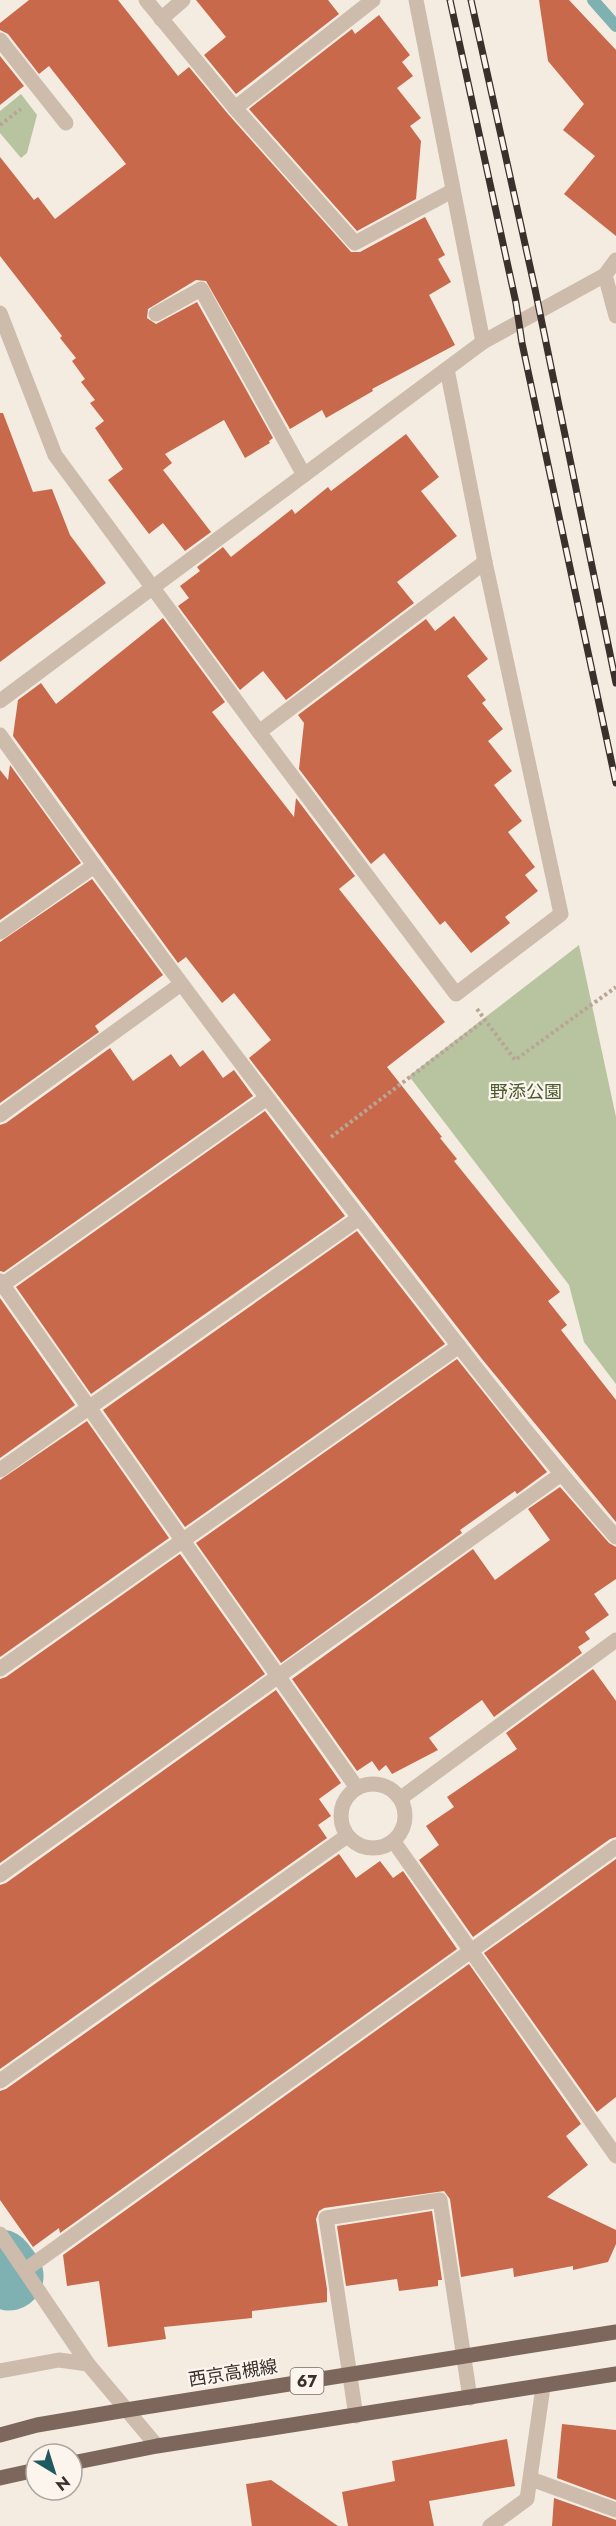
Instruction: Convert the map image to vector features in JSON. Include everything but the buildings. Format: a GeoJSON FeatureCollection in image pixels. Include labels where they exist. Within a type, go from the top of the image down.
{"type":"FeatureCollection","features":[{"type":"Feature","properties":{"kind":"main road","name":"西京高槻線"},"geometry":{"type":"LineString","coordinates":[[0,2434],[37,2425],[126,2410],[616,2332]]}},
{"type":"Feature","properties":{"kind":"main road","name":"67"},"geometry":{"type":"LineString","coordinates":[[84,2461],[157,2446],[616,2374]]}},
{"type":"Feature","properties":{"kind":"main road"},"geometry":{"type":"LineString","coordinates":[[0,2478],[24,2473]]}},
{"type":"Feature","properties":{"kind":"street"},"geometry":{"type":"LineString","coordinates":[[147,0],[160,19],[235,108],[355,243],[452,191]]}},
{"type":"Feature","properties":{"kind":"street"},"geometry":{"type":"LineString","coordinates":[[160,19],[183,0]]}},
{"type":"Feature","properties":{"kind":"street"},"geometry":{"type":"LineString","coordinates":[[235,108],[373,0]]}},
{"type":"Feature","properties":{"kind":"street"},"geometry":{"type":"LineString","coordinates":[[416,0],[483,342]]}},
{"type":"Feature","properties":{"kind":"street"},"geometry":{"type":"LineString","coordinates":[[0,40],[66,123]]}},
{"type":"Feature","properties":{"kind":"street"},"geometry":{"type":"LineString","coordinates":[[0,701],[483,342],[605,275],[616,260]]}},
{"type":"Feature","properties":{"kind":"street"},"geometry":{"type":"LineString","coordinates":[[605,275],[616,316]]}},
{"type":"Feature","properties":{"kind":"street"},"geometry":{"type":"LineString","coordinates":[[156,314],[201,289],[304,476]]}},
{"type":"Feature","properties":{"kind":"street"},"geometry":{"type":"LineString","coordinates":[[0,313],[55,455],[456,994],[561,914],[485,562],[447,369]]}},
{"type":"Feature","properties":{"kind":"street"},"geometry":{"type":"LineString","coordinates":[[259,732],[485,562]]}},
{"type":"Feature","properties":{"kind":"street"},"geometry":{"type":"LineString","coordinates":[[0,735],[181,984],[309,1154],[561,1475],[616,1537]]}},
{"type":"Feature","properties":{"kind":"street"},"geometry":{"type":"LineString","coordinates":[[0,932],[94,866]]}},
{"type":"Feature","properties":{"kind":"street"},"geometry":{"type":"LineString","coordinates":[[0,1115],[181,984]]}},
{"type":"Feature","properties":{"kind":"street"},"geometry":{"type":"LineString","coordinates":[[267,1098],[1,1283],[357,1788]]}},
{"type":"Feature","properties":{"kind":"street"},"geometry":{"type":"LineString","coordinates":[[0,1470],[359,1218]]}},
{"type":"Feature","properties":{"kind":"street"},"geometry":{"type":"LineString","coordinates":[[0,1669],[459,1346]]}},
{"type":"Feature","properties":{"kind":"street"},"geometry":{"type":"LineString","coordinates":[[0,1875],[277,1675],[561,1475]]}},
{"type":"Feature","properties":{"kind":"street"},"geometry":{"type":"LineString","coordinates":[[401,1798],[616,1640]]}},
{"type":"Feature","properties":{"kind":"street"},"geometry":{"type":"LineString","coordinates":[[367,1784],[380,1784],[392,1789],[401,1798],[406,1814],[403,1830],[394,1842],[381,1848],[368,1849],[356,1844],[347,1836],[341,1824],[341,1810],[346,1798],[357,1788],[367,1784]]}},
{"type":"Feature","properties":{"kind":"street"},"geometry":{"type":"LineString","coordinates":[[0,2081],[347,1836]]}},
{"type":"Feature","properties":{"kind":"street"},"geometry":{"type":"LineString","coordinates":[[394,1842],[616,2156]]}},
{"type":"Feature","properties":{"kind":"street"},"geometry":{"type":"LineString","coordinates":[[25,2270],[616,1846]]}},
{"type":"Feature","properties":{"kind":"street"},"geometry":{"type":"LineString","coordinates":[[356,2416],[326,2217],[440,2200],[470,2398]]}},
{"type":"Feature","properties":{"kind":"street"},"geometry":{"type":"LineString","coordinates":[[0,2234],[88,2364],[157,2446]]}},
{"type":"Feature","properties":{"kind":"street"},"geometry":{"type":"LineString","coordinates":[[0,2371],[59,2361],[88,2364]]}},
{"type":"Feature","properties":{"kind":"street"},"geometry":{"type":"LineString","coordinates":[[490,2526],[527,2499],[543,2387]]}},
{"type":"Feature","properties":{"kind":"street"},"geometry":{"type":"LineString","coordinates":[[531,2479],[616,2510]]}},
{"type":"Feature","properties":{"kind":"path"},"geometry":{"type":"LineString","coordinates":[[462,989],[515,1060],[616,987]]}},
{"type":"Feature","properties":{"kind":"path"},"geometry":{"type":"LineString","coordinates":[[309,1154],[485,1020]]}},
{"type":"Feature","properties":{"kind":"green space"},"geometry":{"type":"Polygon","coordinates":[[[21,94],[37,115],[27,153],[21,158],[0,133],[0,111],[21,94]]]}},
{"type":"Feature","properties":{"kind":"green space","name":"野添公園"},"geometry":{"type":"Polygon","coordinates":[[[579,945],[616,1117],[616,1384],[584,1342],[569,1285],[409,1076],[579,945]]]}},
{"type":"Feature","properties":{"kind":"waterway"},"geometry":{"type":"LineString","coordinates":[[593,0],[616,26]]}},
{"type":"Feature","properties":{"kind":"waterway"},"geometry":{"type":"LineString","coordinates":[[0,2264],[9,2276]]}},
{"type":"Feature","properties":{"kind":"railway"},"geometry":{"type":"LineString","coordinates":[[450,0],[616,783]]}},
{"type":"Feature","properties":{"kind":"railway"},"geometry":{"type":"LineString","coordinates":[[471,0],[535,289],[616,683]]}}]}
